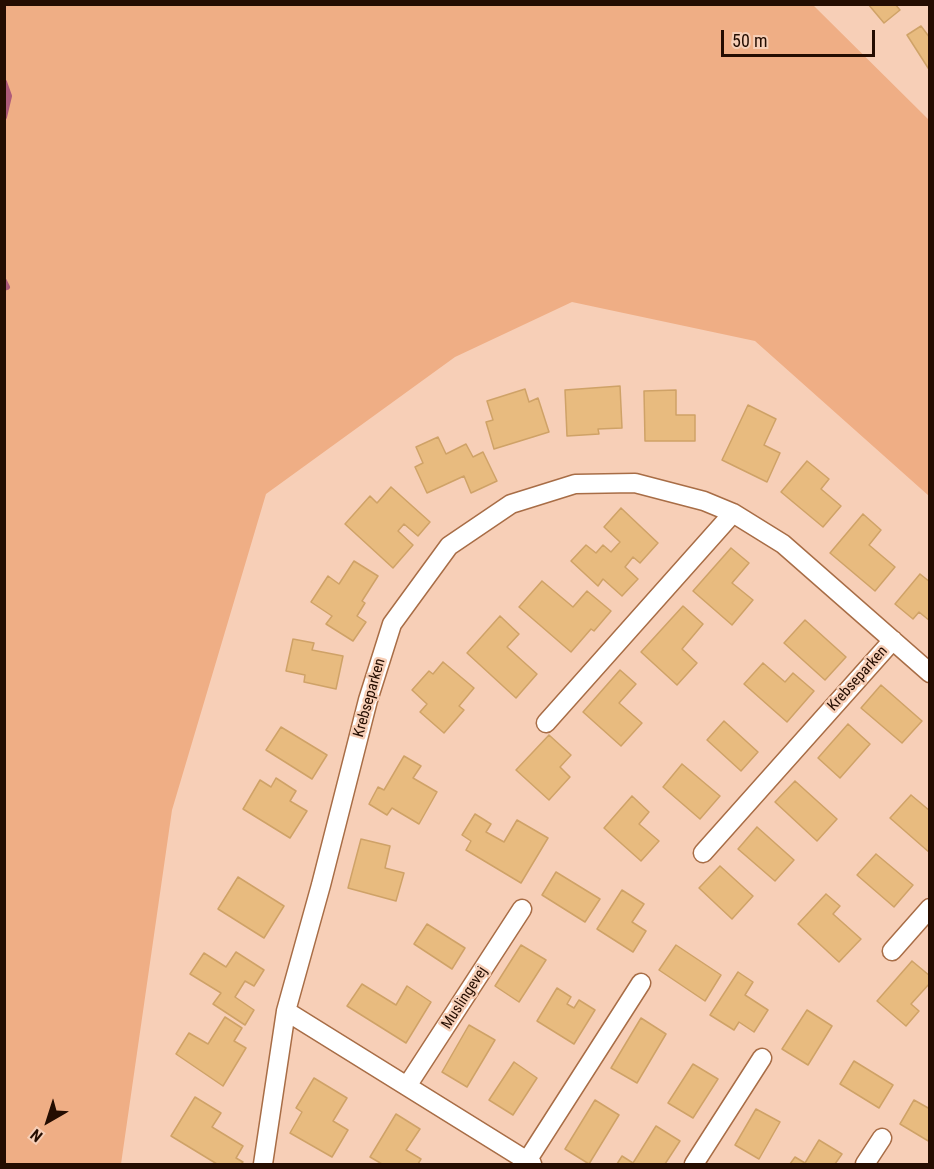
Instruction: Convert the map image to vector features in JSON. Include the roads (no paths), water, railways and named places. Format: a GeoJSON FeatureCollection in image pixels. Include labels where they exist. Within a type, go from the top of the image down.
{"type":"FeatureCollection","features":[{"type":"Feature","properties":{"kind":"street","name":"Krebseparken"},"geometry":{"type":"LineString","coordinates":[[263,1164],[286,1011],[368,700],[392,624],[449,546],[511,504],[574,484],[635,483],[704,501],[733,513],[783,544],[930,673]]}},
{"type":"Feature","properties":{"kind":"street"},"geometry":{"type":"LineString","coordinates":[[546,723],[733,513]]}},
{"type":"Feature","properties":{"kind":"street","name":"Krebseparken"},"geometry":{"type":"LineString","coordinates":[[703,853],[893,640]]}},
{"type":"Feature","properties":{"kind":"street"},"geometry":{"type":"LineString","coordinates":[[892,951],[930,908]]}},
{"type":"Feature","properties":{"kind":"street","name":"Muslingevej"},"geometry":{"type":"LineString","coordinates":[[407,1086],[522,909]]}},
{"type":"Feature","properties":{"kind":"street"},"geometry":{"type":"LineString","coordinates":[[286,1011],[528,1163],[641,983]]}},
{"type":"Feature","properties":{"kind":"street"},"geometry":{"type":"LineString","coordinates":[[694,1164],[762,1058]]}},
{"type":"Feature","properties":{"kind":"street"},"geometry":{"type":"LineString","coordinates":[[865,1164],[882,1137]]}},
{"type":"Feature","properties":{"kind":"waterway"},"geometry":{"type":"LineString","coordinates":[[4,82],[9,96],[4,117]]}},
{"type":"Feature","properties":{"kind":"waterway"},"geometry":{"type":"LineString","coordinates":[[4,281],[7,287],[4,288]]}}]}
